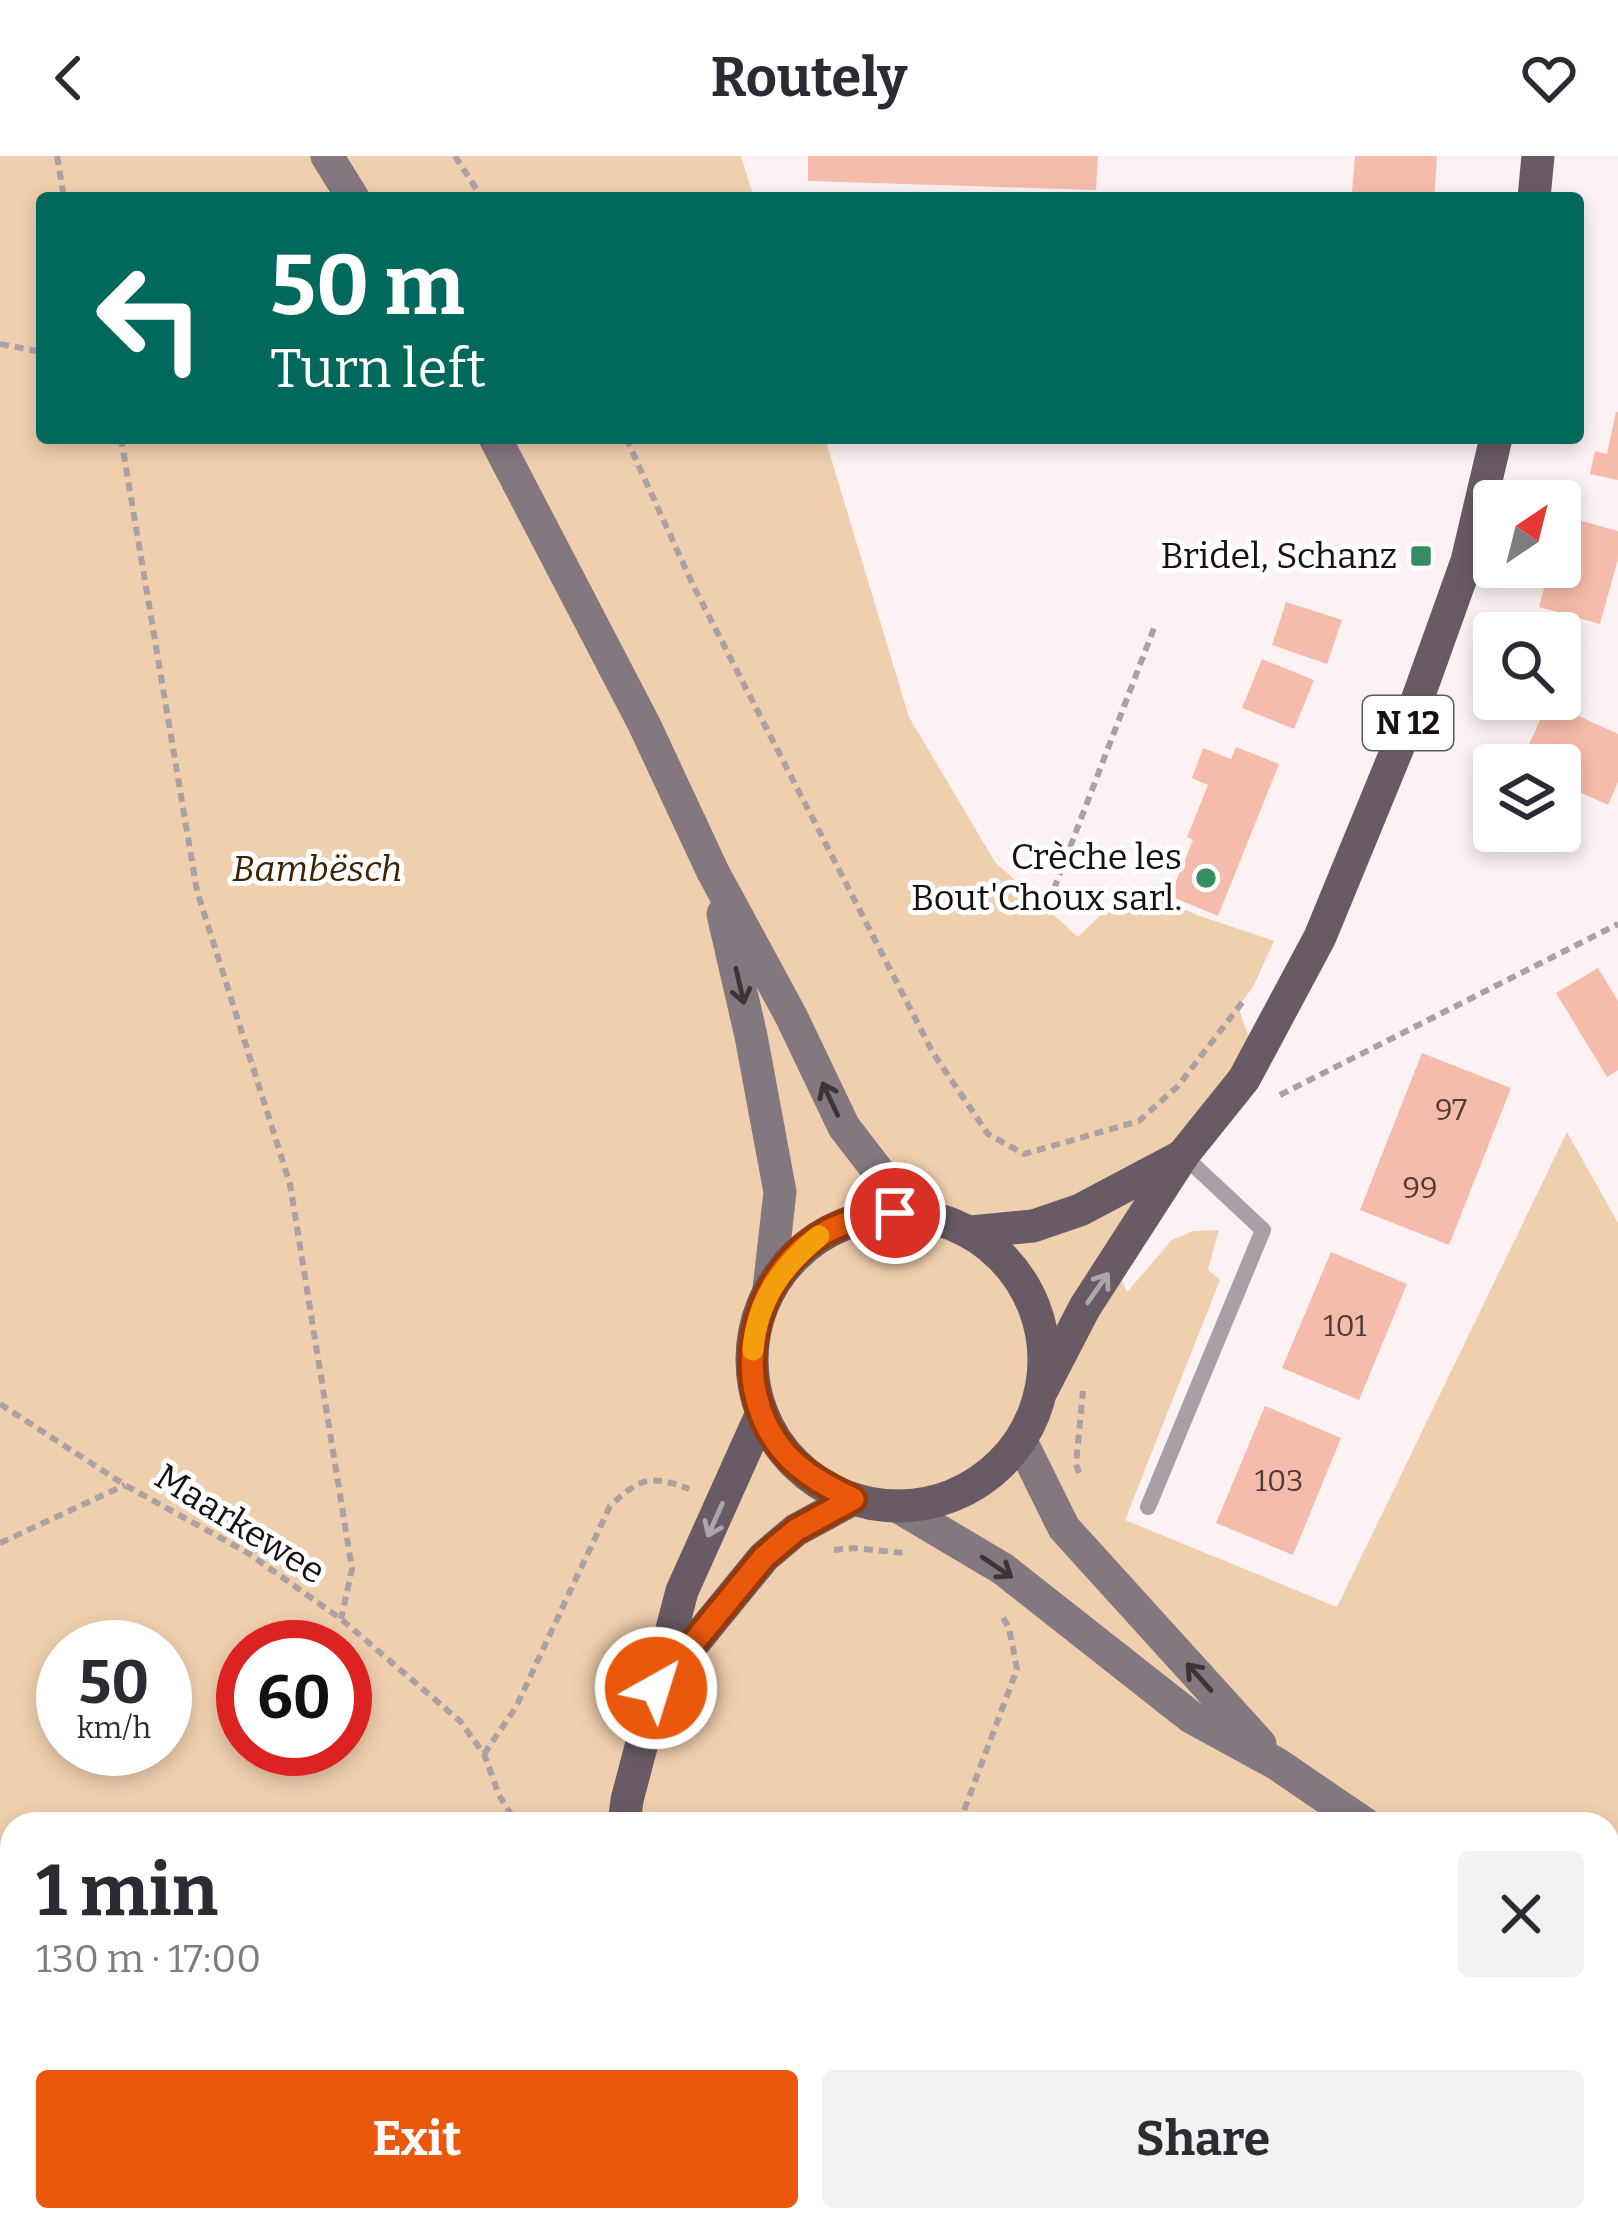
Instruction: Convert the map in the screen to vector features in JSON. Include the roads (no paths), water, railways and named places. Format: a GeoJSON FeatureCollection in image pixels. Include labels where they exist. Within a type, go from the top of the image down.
{"type":"FeatureCollection","features":[{"type":"Feature","properties":{"kind":"main road"},"geometry":{"type":"LineString","coordinates":[[327,156],[348,192]]}},
{"type":"Feature","properties":{"kind":"main road"},"geometry":{"type":"LineString","coordinates":[[1535,192],[1538,156]]}},
{"type":"Feature","properties":{"kind":"main road"},"geometry":{"type":"LineString","coordinates":[[498,444],[644,724],[713,872],[844,1127],[881,1175],[933,1217]]}},
{"type":"Feature","properties":{"kind":"main road","name":"N 12"},"geometry":{"type":"LineString","coordinates":[[1042,1390],[1085,1307],[1183,1155],[1244,1079],[1320,937],[1467,561],[1495,444]]}},
{"type":"Feature","properties":{"kind":"main road"},"geometry":{"type":"LineString","coordinates":[[713,872],[780,1192],[769,1289],[755,1328],[752,1372],[762,1413],[783,1450],[814,1480],[853,1499],[897,1506],[933,1502],[967,1490],[1021,1442],[1042,1390],[1044,1345],[1033,1300],[1007,1261],[971,1232],[933,1217],[895,1213],[857,1219],[822,1234],[792,1258],[769,1289]]}},
{"type":"Feature","properties":{"kind":"main road","name":"N 12"},"geometry":{"type":"LineString","coordinates":[[971,1232],[1033,1226],[1080,1210],[1183,1155]]}},
{"type":"Feature","properties":{"kind":"main road"},"geometry":{"type":"LineString","coordinates":[[625,1812],[682,1591],[762,1413]]}},
{"type":"Feature","properties":{"kind":"main road"},"geometry":{"type":"LineString","coordinates":[[1021,1442],[1064,1528],[1277,1764]]}},
{"type":"Feature","properties":{"kind":"main road"},"geometry":{"type":"LineString","coordinates":[[656,1688],[764,1557],[796,1530],[853,1499]]}},
{"type":"Feature","properties":{"kind":"main road"},"geometry":{"type":"LineString","coordinates":[[897,1506],[1004,1569],[1191,1717],[1277,1764],[1347,1812]]}},
{"type":"Feature","properties":{"kind":"lane"},"geometry":{"type":"LineString","coordinates":[[1148,1507],[1263,1230],[1183,1155]]}},
{"type":"Feature","properties":{"kind":"place","name":"Bridel, Schanz"},"geometry":{"type":"Point","coordinates":[1421,556]}},
{"type":"Feature","properties":{"kind":"place","name":"Crèche les Bout'Choux sarl."},"geometry":{"type":"Point","coordinates":[1206,878]}},
{"type":"Feature","properties":{"kind":"park label","name":"Bambësch"},"geometry":{"type":"Point","coordinates":[317,869]}}]}
